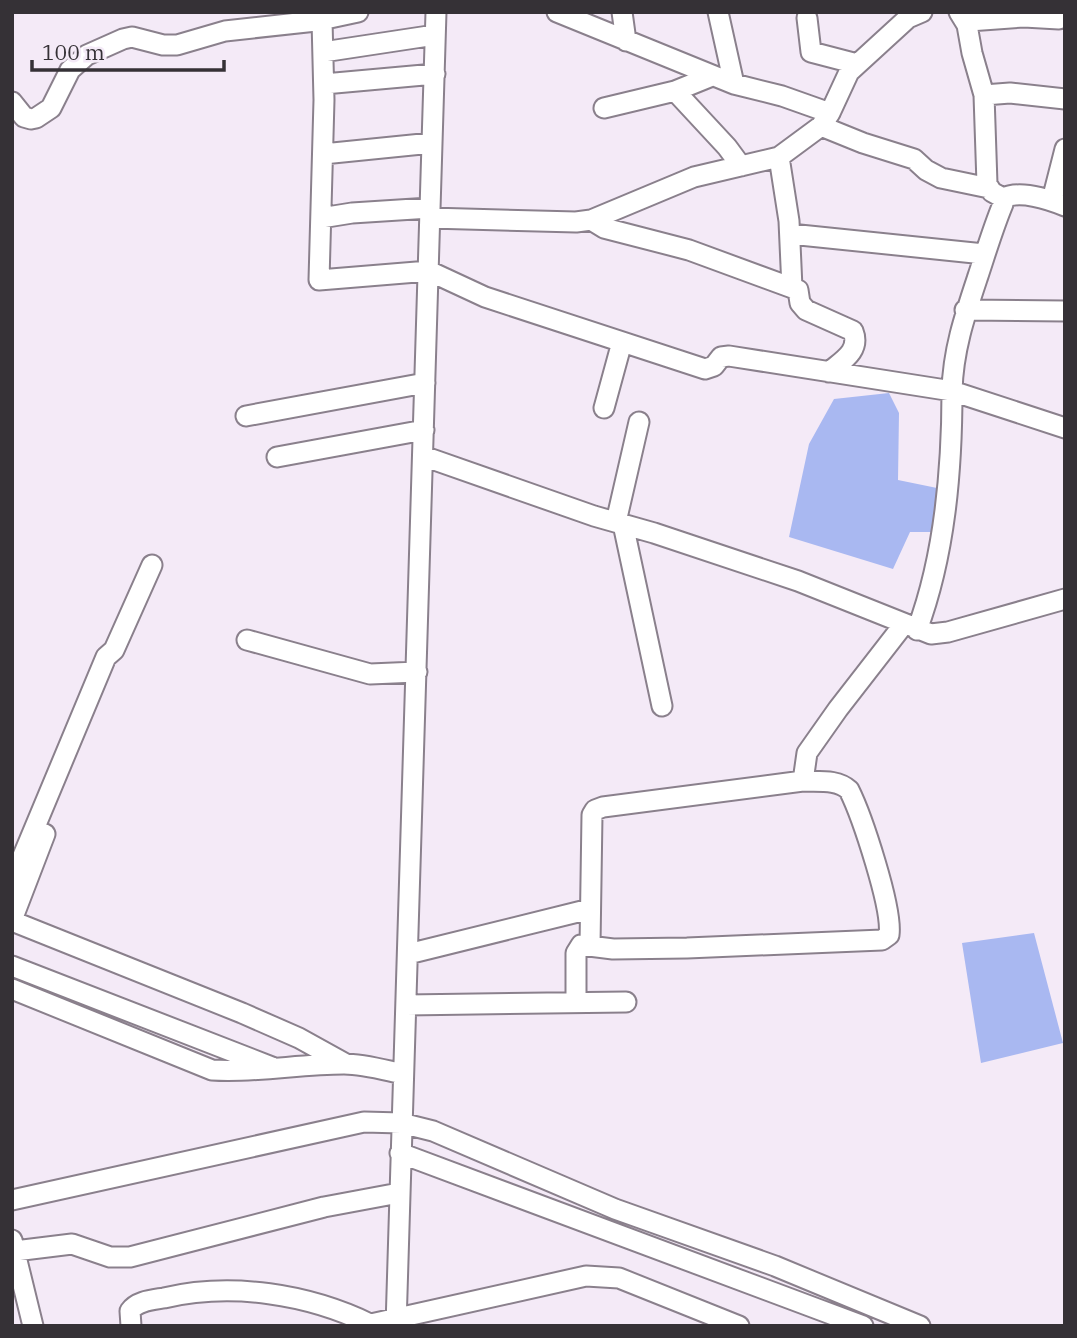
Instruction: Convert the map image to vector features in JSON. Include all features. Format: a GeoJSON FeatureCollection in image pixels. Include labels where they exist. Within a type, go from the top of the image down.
{"type":"FeatureCollection","features":[{"type":"Feature","properties":{"kind":"street"},"geometry":{"type":"LineString","coordinates":[[12,102],[24,117],[36,118],[51,108],[71,70],[87,55],[123,39],[132,37],[163,45],[177,45],[225,31],[322,20],[358,12]]}},
{"type":"Feature","properties":{"kind":"street"},"geometry":{"type":"LineString","coordinates":[[405,1322],[399,1193],[436,12]]}},
{"type":"Feature","properties":{"kind":"street"},"geometry":{"type":"LineString","coordinates":[[557,12],[712,76],[782,96],[826,119],[863,144],[914,159],[941,178],[996,193],[1058,203],[1065,149]]}},
{"type":"Feature","properties":{"kind":"street"},"geometry":{"type":"LineString","coordinates":[[622,12],[626,41]]}},
{"type":"Feature","properties":{"kind":"street"},"geometry":{"type":"LineString","coordinates":[[718,12],[734,84]]}},
{"type":"Feature","properties":{"kind":"street"},"geometry":{"type":"LineString","coordinates":[[321,218],[412,208],[430,213],[576,222],[591,220],[694,177],[779,157],[826,119],[849,72],[856,64],[908,18],[922,12]]}},
{"type":"Feature","properties":{"kind":"street"},"geometry":{"type":"LineString","coordinates":[[807,18],[811,52],[856,64]]}},
{"type":"Feature","properties":{"kind":"street"},"geometry":{"type":"LineString","coordinates":[[803,781],[807,753],[838,709],[911,627],[928,603],[950,474],[952,391],[957,342],[965,310],[1003,204],[996,193],[984,95],[974,62],[967,18],[1059,19]]}},
{"type":"Feature","properties":{"kind":"street"},"geometry":{"type":"LineString","coordinates":[[322,20],[324,84],[319,280],[429,271],[485,297],[705,369],[710,369],[721,357],[729,356],[952,391],[1065,428]]}},
{"type":"Feature","properties":{"kind":"street"},"geometry":{"type":"LineString","coordinates":[[323,52],[435,35]]}},
{"type":"Feature","properties":{"kind":"street"},"geometry":{"type":"LineString","coordinates":[[324,84],[435,75]]}},
{"type":"Feature","properties":{"kind":"street"},"geometry":{"type":"LineString","coordinates":[[604,108],[675,90],[712,76]]}},
{"type":"Feature","properties":{"kind":"street"},"geometry":{"type":"LineString","coordinates":[[675,90],[741,166]]}},
{"type":"Feature","properties":{"kind":"street"},"geometry":{"type":"LineString","coordinates":[[984,95],[1010,93],[1065,99]]}},
{"type":"Feature","properties":{"kind":"street"},"geometry":{"type":"LineString","coordinates":[[323,154],[432,143]]}},
{"type":"Feature","properties":{"kind":"street"},"geometry":{"type":"LineString","coordinates":[[779,157],[790,234],[792,288]]}},
{"type":"Feature","properties":{"kind":"street"},"geometry":{"type":"LineString","coordinates":[[591,220],[604,228],[689,250],[800,292],[800,303],[806,310],[853,331],[855,336],[852,351],[829,372]]}},
{"type":"Feature","properties":{"kind":"street"},"geometry":{"type":"LineString","coordinates":[[790,234],[984,254]]}},
{"type":"Feature","properties":{"kind":"street"},"geometry":{"type":"LineString","coordinates":[[965,310],[1065,311]]}},
{"type":"Feature","properties":{"kind":"street"},"geometry":{"type":"LineString","coordinates":[[604,408],[622,342]]}},
{"type":"Feature","properties":{"kind":"street"},"geometry":{"type":"LineString","coordinates":[[246,416],[425,383]]}},
{"type":"Feature","properties":{"kind":"street"},"geometry":{"type":"LineString","coordinates":[[639,422],[619,523],[662,706]]}},
{"type":"Feature","properties":{"kind":"street"},"geometry":{"type":"LineString","coordinates":[[277,457],[424,430]]}},
{"type":"Feature","properties":{"kind":"street"},"geometry":{"type":"LineString","coordinates":[[423,456],[797,581],[932,634],[948,632],[1065,599]]}},
{"type":"Feature","properties":{"kind":"street"},"geometry":{"type":"LineString","coordinates":[[152,565],[114,650],[106,657],[29,859],[12,920],[242,1013],[299,1038],[346,1064]]}},
{"type":"Feature","properties":{"kind":"street"},"geometry":{"type":"LineString","coordinates":[[247,640],[370,674],[417,672]]}},
{"type":"Feature","properties":{"kind":"street"},"geometry":{"type":"LineString","coordinates":[[576,1003],[576,953],[581,945],[613,949],[687,948],[886,938],[890,931],[871,848],[849,790],[844,785],[832,782],[803,781],[629,803],[595,810],[592,815],[590,945]]}},
{"type":"Feature","properties":{"kind":"street"},"geometry":{"type":"LineString","coordinates":[[12,882],[29,859]]}},
{"type":"Feature","properties":{"kind":"street"},"geometry":{"type":"LineString","coordinates":[[408,954],[590,909]]}},
{"type":"Feature","properties":{"kind":"street"},"geometry":{"type":"LineString","coordinates":[[12,966],[274,1067]]}},
{"type":"Feature","properties":{"kind":"street"},"geometry":{"type":"LineString","coordinates":[[12,989],[212,1070],[240,1072],[274,1067],[346,1064],[403,1074]]}},
{"type":"Feature","properties":{"kind":"street"},"geometry":{"type":"LineString","coordinates":[[406,1005],[626,1002]]}},
{"type":"Feature","properties":{"kind":"street"},"geometry":{"type":"LineString","coordinates":[[12,1200],[364,1122],[401,1123],[433,1131],[615,1209],[775,1266],[920,1326]]}},
{"type":"Feature","properties":{"kind":"street"},"geometry":{"type":"LineString","coordinates":[[400,1153],[863,1326]]}},
{"type":"Feature","properties":{"kind":"street"},"geometry":{"type":"LineString","coordinates":[[33,1326],[14,1245],[72,1244],[110,1256],[130,1257],[324,1207],[399,1193]]}},
{"type":"Feature","properties":{"kind":"street"},"geometry":{"type":"LineString","coordinates":[[131,1326],[130,1311],[139,1303],[216,1290],[268,1294],[309,1301],[347,1313],[366,1325],[405,1322],[586,1276],[619,1278],[739,1326]]}},
{"type":"Feature","properties":{"kind":"water"},"geometry":{"type":"Polygon","coordinates":[[[889,393],[899,413],[898,480],[937,488],[932,532],[910,532],[893,569],[789,537],[809,444],[834,399],[889,393]]]}},
{"type":"Feature","properties":{"kind":"water"},"geometry":{"type":"Polygon","coordinates":[[[1034,933],[1063,1043],[981,1063],[962,943],[1034,933]]]}}]}
